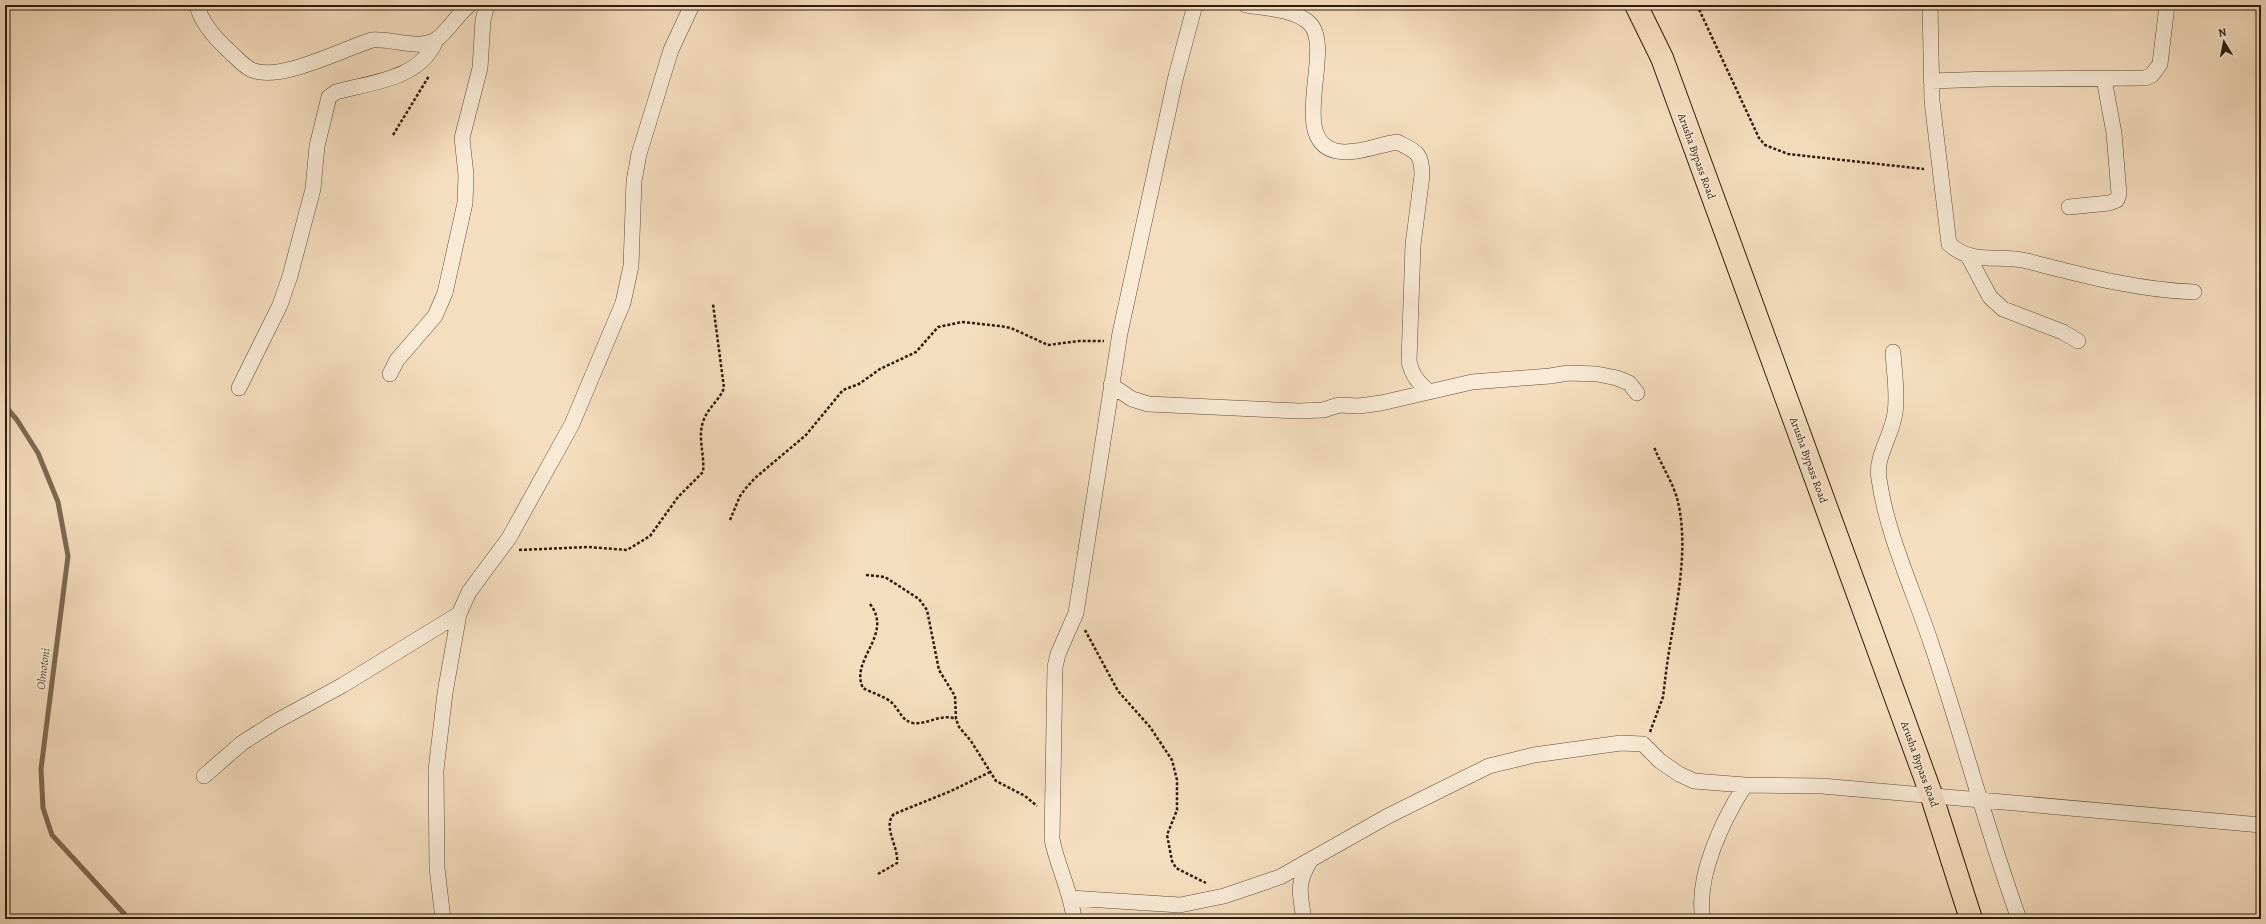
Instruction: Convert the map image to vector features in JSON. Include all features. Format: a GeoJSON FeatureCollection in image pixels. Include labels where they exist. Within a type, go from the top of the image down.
{"type":"FeatureCollection","features":[{"type":"Feature","properties":{"kind":"main road","name":"Arusha Bypass Road"},"geometry":{"type":"LineString","coordinates":[[1636,5],[1662,58],[1931,794],[1971,919]]}},
{"type":"Feature","properties":{"kind":"street"},"geometry":{"type":"LineString","coordinates":[[197,5],[210,30],[221,44],[251,70],[266,73],[307,64],[372,40],[381,39],[413,44],[434,45]]}},
{"type":"Feature","properties":{"kind":"street"},"geometry":{"type":"LineString","coordinates":[[240,388],[277,312],[290,276],[313,189],[317,146],[329,97],[336,92],[408,71],[426,58],[434,45],[469,5]]}},
{"type":"Feature","properties":{"kind":"street"},"geometry":{"type":"LineString","coordinates":[[390,374],[398,360],[435,316],[445,293],[465,203],[466,175],[462,138],[480,68],[483,20],[486,5]]}},
{"type":"Feature","properties":{"kind":"street"},"geometry":{"type":"LineString","coordinates":[[444,919],[437,868],[436,770],[445,693],[459,614],[469,592],[501,549],[572,424],[623,303],[631,266],[634,181],[640,154],[671,50],[692,5]]}},
{"type":"Feature","properties":{"kind":"street"},"geometry":{"type":"LineString","coordinates":[[1074,919],[1070,898],[1056,860],[1051,821],[1055,667],[1058,654],[1076,613],[1120,332],[1176,76],[1195,5]]}},
{"type":"Feature","properties":{"kind":"street"},"geometry":{"type":"LineString","coordinates":[[1246,5],[1300,16],[1309,22],[1317,34],[1319,47],[1314,85],[1314,116],[1317,134],[1325,145],[1337,151],[1357,151],[1397,142],[1418,154],[1422,163],[1422,175],[1413,245],[1409,361],[1411,372],[1416,381],[1429,392]]}},
{"type":"Feature","properties":{"kind":"street"},"geometry":{"type":"LineString","coordinates":[[1930,5],[1931,81],[1949,244],[1968,256],[1992,260],[2026,260],[2085,277],[2172,291],[2194,292]]}},
{"type":"Feature","properties":{"kind":"street"},"geometry":{"type":"LineString","coordinates":[[1931,81],[1989,78],[2145,78],[2152,75],[2160,64],[2167,5]]}},
{"type":"Feature","properties":{"kind":"street"},"geometry":{"type":"LineString","coordinates":[[2069,207],[2109,203],[2117,200],[2119,194],[2114,133],[2104,79]]}},
{"type":"Feature","properties":{"kind":"street"},"geometry":{"type":"LineString","coordinates":[[1968,256],[1995,303],[2003,309],[2063,332],[2078,341]]}},
{"type":"Feature","properties":{"kind":"street"},"geometry":{"type":"LineString","coordinates":[[1893,352],[1896,411],[1887,443],[1880,456],[1879,479],[1899,553],[1932,644],[1982,800],[1998,862],[2019,919]]}},
{"type":"Feature","properties":{"kind":"street"},"geometry":{"type":"LineString","coordinates":[[1111,385],[1132,399],[1148,404],[1298,412],[1322,410],[1339,405],[1359,406],[1381,403],[1472,382],[1581,372],[1617,378],[1629,384],[1636,393]]}},
{"type":"Feature","properties":{"kind":"street"},"geometry":{"type":"LineString","coordinates":[[204,776],[242,743],[269,726],[343,685],[459,614]]}},
{"type":"Feature","properties":{"kind":"street"},"geometry":{"type":"LineString","coordinates":[[1070,898],[1167,905],[1224,896],[1280,877],[1395,812],[1490,766],[1534,755],[1621,743],[1643,744],[1664,764],[1679,774],[1694,781],[1745,785],[1822,786],[1931,794],[1982,800],[2261,825]]}},
{"type":"Feature","properties":{"kind":"street"},"geometry":{"type":"LineString","coordinates":[[1703,919],[1701,908],[1706,869],[1732,806],[1745,785]]}},
{"type":"Feature","properties":{"kind":"street"},"geometry":{"type":"LineString","coordinates":[[1304,919],[1299,894],[1300,882],[1310,861]]}},
{"type":"Feature","properties":{"kind":"path"},"geometry":{"type":"LineString","coordinates":[[1697,5],[1721,52],[1759,138],[1765,145],[1788,154],[1940,171]]}},
{"type":"Feature","properties":{"kind":"path"},"geometry":{"type":"LineString","coordinates":[[393,135],[429,76],[433,63],[434,45]]}},
{"type":"Feature","properties":{"kind":"path"},"geometry":{"type":"LineString","coordinates":[[501,549],[546,550],[588,547],[627,550],[650,536],[678,497],[703,472],[701,433],[704,418],[722,395],[724,388],[713,304]]}},
{"type":"Feature","properties":{"kind":"path"},"geometry":{"type":"LineString","coordinates":[[730,520],[740,496],[746,488],[806,435],[843,390],[859,384],[880,369],[916,352],[938,327],[962,322],[1000,326],[1011,328],[1040,341],[1054,345],[1079,341],[1105,340],[1120,332]]}},
{"type":"Feature","properties":{"kind":"path"},"geometry":{"type":"LineString","coordinates":[[1643,744],[1663,698],[1680,580],[1682,527],[1674,489],[1661,466],[1654,447]]}},
{"type":"Feature","properties":{"kind":"path"},"geometry":{"type":"LineString","coordinates":[[866,576],[885,577],[899,584],[919,599],[927,610],[939,670],[955,696],[956,719],[958,727],[971,741],[990,772],[1000,784],[1024,796],[1051,821]]}},
{"type":"Feature","properties":{"kind":"path"},"geometry":{"type":"LineString","coordinates":[[870,604],[878,615],[878,621],[873,641],[860,672],[859,679],[863,688],[893,703],[900,715],[910,722],[917,723],[946,717],[956,719]]}},
{"type":"Feature","properties":{"kind":"path"},"geometry":{"type":"LineString","coordinates":[[1076,613],[1118,690],[1150,727],[1172,760],[1177,780],[1177,810],[1167,835],[1172,861],[1176,868],[1224,896]]}},
{"type":"Feature","properties":{"kind":"path"},"geometry":{"type":"LineString","coordinates":[[878,874],[897,863],[898,855],[889,825],[890,818],[894,814],[951,791],[990,772]]}},
{"type":"Feature","properties":{"kind":"waterway","name":"Olmotoni"},"geometry":{"type":"LineString","coordinates":[[5,406],[17,420],[38,453],[58,502],[68,556],[41,769],[43,808],[52,835],[129,919]]}}]}
